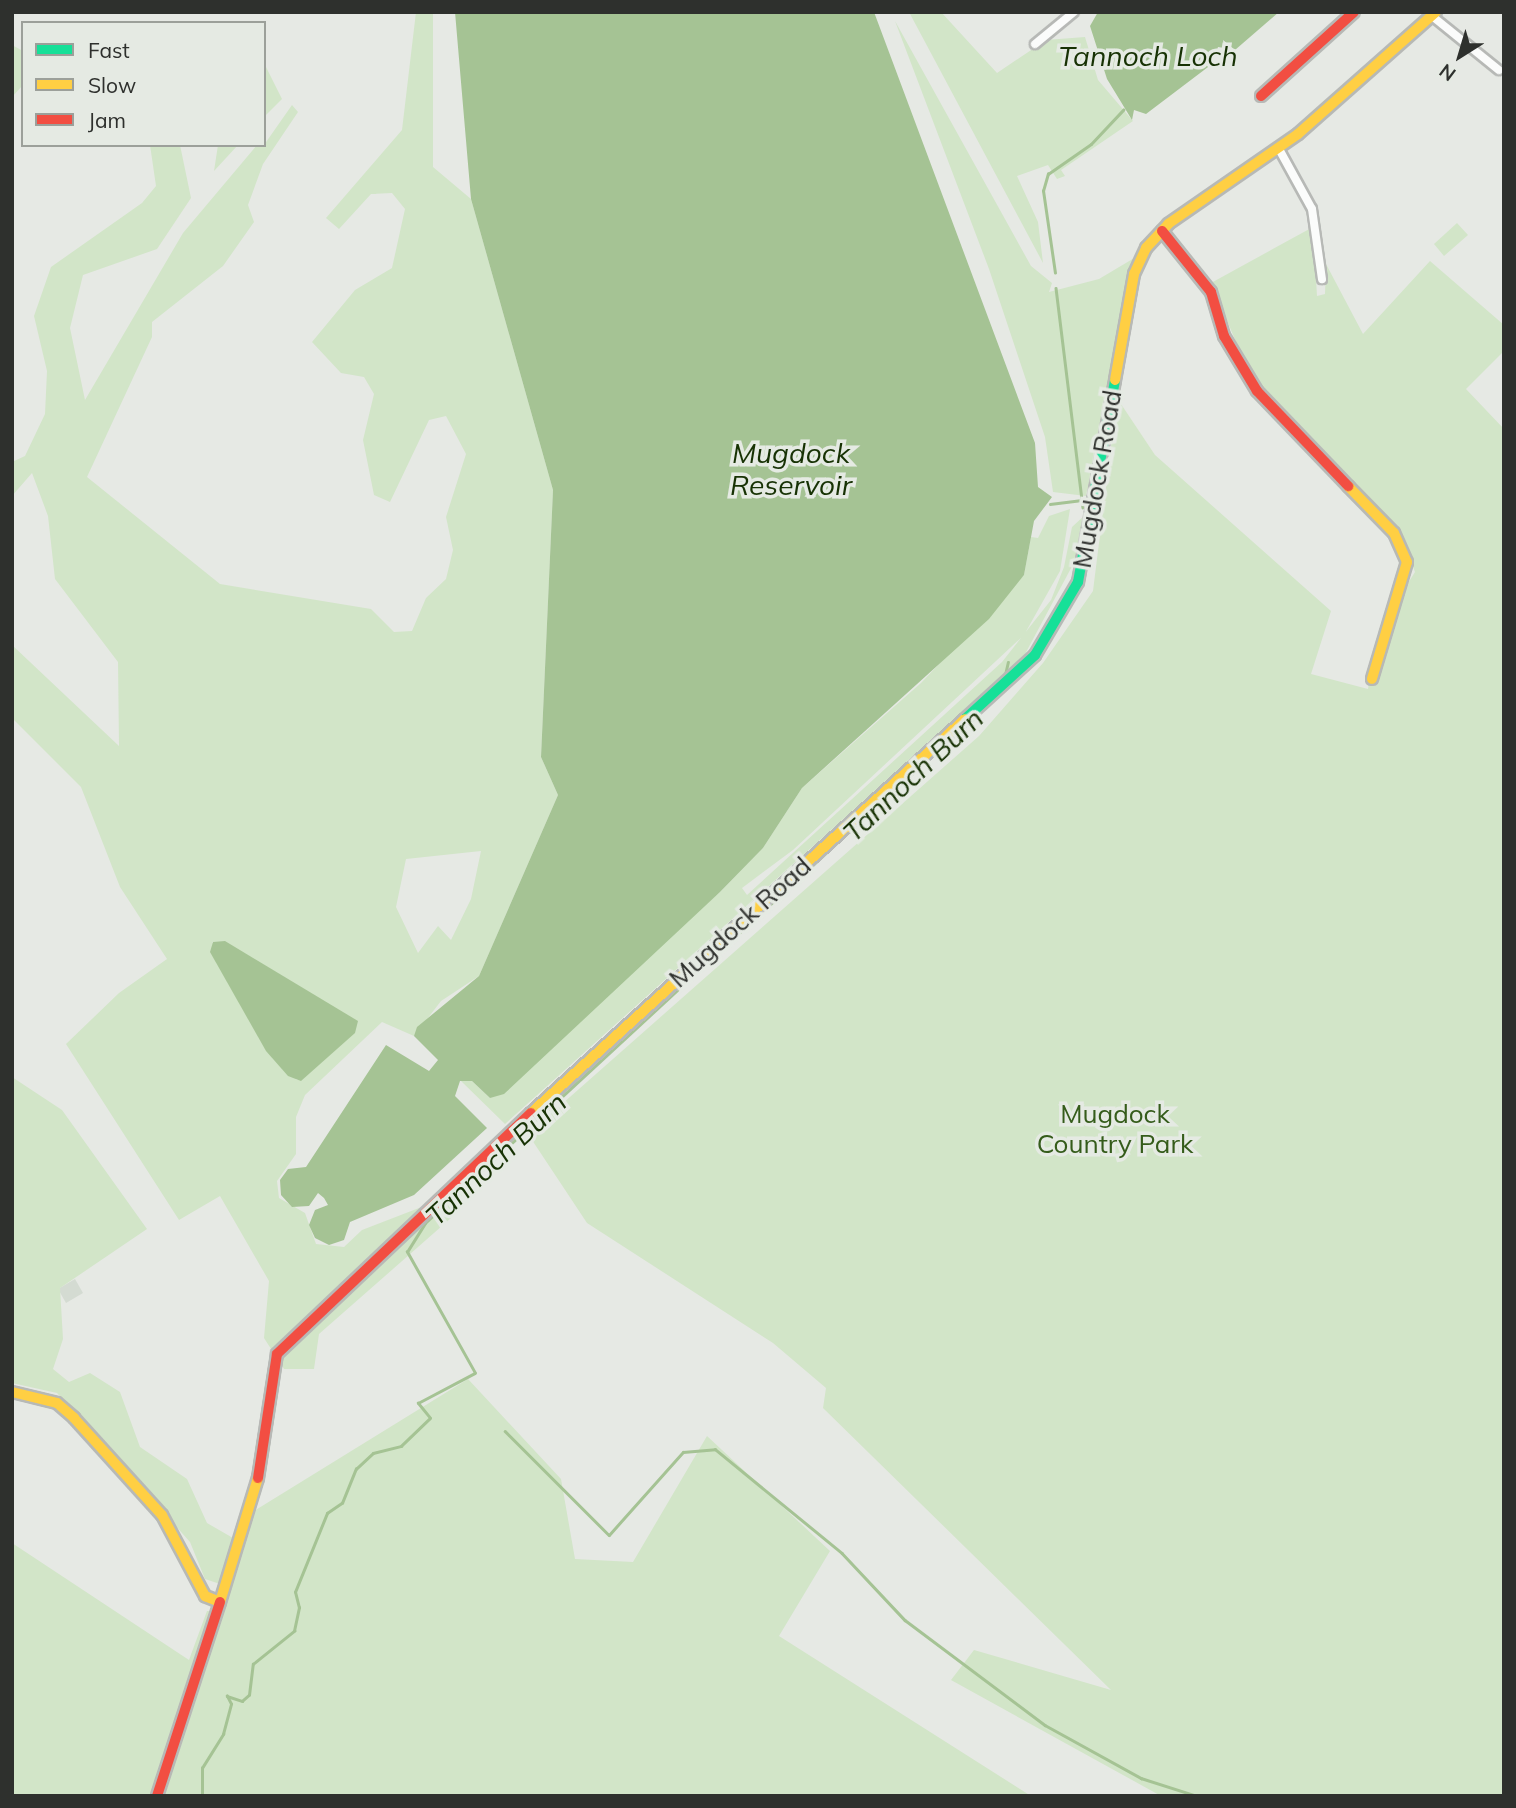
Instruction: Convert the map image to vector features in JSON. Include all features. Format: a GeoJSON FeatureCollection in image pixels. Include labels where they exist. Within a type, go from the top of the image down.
{"type":"FeatureCollection","features":[{"type":"Feature","properties":{"kind":"street"},"geometry":{"type":"LineString","coordinates":[[1035,44],[1074,12]]}},
{"type":"Feature","properties":{"kind":"street"},"geometry":{"type":"LineString","coordinates":[[1261,96],[1354,12]]}},
{"type":"Feature","properties":{"kind":"street"},"geometry":{"type":"LineString","coordinates":[[1434,14],[1499,70]]}},
{"type":"Feature","properties":{"kind":"street","name":"Mugdock Road"},"geometry":{"type":"LineString","coordinates":[[157,1796],[259,1474],[271,1368],[287,1340],[1035,655],[1078,582],[1133,274],[1162,231],[1279,149],[1434,14]]}},
{"type":"Feature","properties":{"kind":"street"},"geometry":{"type":"LineString","coordinates":[[1279,149],[1312,209],[1322,279]]}},
{"type":"Feature","properties":{"kind":"street"},"geometry":{"type":"LineString","coordinates":[[1162,231],[1211,292],[1224,336],[1257,391],[1394,533],[1407,562],[1402,594],[1387,620],[1372,679]]}},
{"type":"Feature","properties":{"kind":"street"},"geometry":{"type":"LineString","coordinates":[[12,1392],[57,1403],[74,1418],[162,1515],[205,1596],[220,1602]]}},
{"type":"Feature","properties":{"kind":"shaded area"},"geometry":{"type":"Polygon","coordinates":[[[75,1279],[83,1293],[66,1303],[58,1289],[75,1279]]]}},
{"type":"Feature","properties":{"kind":"green space"},"geometry":{"type":"Polygon","coordinates":[[[416,12],[433,12],[433,167],[471,199],[553,490],[541,757],[558,795],[479,976],[441,1001],[414,1036],[382,1022],[305,1095],[296,1117],[296,1154],[277,1181],[279,1198],[305,1213],[316,1244],[344,1247],[362,1230],[463,1191],[459,1211],[319,1334],[314,1369],[284,1369],[264,1338],[269,1281],[220,1196],[179,1220],[66,1044],[119,993],[167,959],[120,887],[81,787],[12,718],[12,645],[119,746],[118,662],[55,579],[48,516],[32,473],[12,496],[12,462],[25,456],[45,414],[47,371],[34,316],[51,267],[142,203],[156,186],[150,147],[180,147],[191,198],[157,249],[83,275],[70,328],[85,400],[183,233],[255,147],[266,147],[266,142],[292,105],[298,112],[263,164],[248,205],[254,222],[223,266],[152,322],[152,337],[87,477],[220,584],[371,609],[394,632],[412,631],[426,598],[446,579],[453,550],[446,517],[466,454],[446,416],[429,420],[390,502],[374,495],[363,440],[374,394],[364,377],[341,373],[312,342],[355,290],[392,268],[405,209],[392,193],[371,194],[339,229],[326,218],[402,130],[416,12]],[[481,851],[406,859],[396,907],[418,953],[438,926],[451,940],[471,899],[481,851]],[[212,942],[273,1053],[297,1080],[356,1027],[247,956],[212,942]]]}},
{"type":"Feature","properties":{"kind":"green space"},"geometry":{"type":"Polygon","coordinates":[[[909,12],[941,12],[997,73],[1046,40],[1085,37],[1098,80],[1133,121],[1061,170],[1065,176],[1057,179],[1048,165],[1017,176],[1038,222],[1043,263],[909,12]]]}},
{"type":"Feature","properties":{"kind":"green space"},"geometry":{"type":"Polygon","coordinates":[[[895,21],[1031,266],[1052,283],[1049,292],[1099,279],[1141,254],[1086,496],[1053,492],[1045,437],[989,269],[895,21]]]}},
{"type":"Feature","properties":{"kind":"green space"},"geometry":{"type":"Polygon","coordinates":[[[12,45],[21,50],[21,87],[12,97],[12,45]]]}},
{"type":"Feature","properties":{"kind":"green space"},"geometry":{"type":"Polygon","coordinates":[[[266,67],[282,99],[266,115],[266,67]]]}},
{"type":"Feature","properties":{"kind":"green space"},"geometry":{"type":"Polygon","coordinates":[[[218,147],[236,147],[214,171],[218,147]]]}},
{"type":"Feature","properties":{"kind":"green space"},"geometry":{"type":"Polygon","coordinates":[[[1457,223],[1468,235],[1444,256],[1434,244],[1457,223]]]}},
{"type":"Feature","properties":{"kind":"green space","name":"Mugdock Country Park"},"geometry":{"type":"Polygon","coordinates":[[[1313,227],[1317,296],[1325,294],[1326,264],[1363,334],[1430,261],[1504,325],[1504,351],[1466,389],[1504,429],[1504,1796],[1161,1796],[951,1680],[974,1650],[1111,1690],[823,1408],[826,1388],[773,1343],[587,1223],[528,1134],[979,736],[1043,663],[1093,591],[1117,398],[1155,455],[1331,611],[1311,674],[1368,689],[1379,629],[1415,572],[1399,530],[1287,419],[1245,363],[1211,283],[1313,227]]]}},
{"type":"Feature","properties":{"kind":"green space"},"geometry":{"type":"Polygon","coordinates":[[[1070,509],[1060,571],[1026,632],[1051,600],[1064,567],[1072,527],[1085,515],[1077,557],[1024,656],[505,1124],[461,1081],[472,1081],[490,1098],[720,892],[763,848],[802,788],[921,683],[1024,575],[1031,537],[1038,538],[1049,516],[1070,509]],[[1021,637],[793,850],[742,888],[747,895],[1002,662],[1021,637]]]}},
{"type":"Feature","properties":{"kind":"green space"},"geometry":{"type":"Polygon","coordinates":[[[12,1077],[62,1110],[147,1229],[60,1288],[63,1339],[53,1369],[69,1382],[90,1373],[120,1392],[140,1447],[187,1479],[207,1523],[233,1538],[220,1584],[205,1579],[190,1542],[57,1393],[12,1383],[12,1077]]]}},
{"type":"Feature","properties":{"kind":"green space"},"geometry":{"type":"Polygon","coordinates":[[[468,1379],[561,1479],[575,1559],[633,1562],[707,1436],[830,1551],[779,1636],[1031,1796],[12,1796],[12,1543],[189,1660],[207,1611],[224,1612],[254,1511],[468,1379]]]}},
{"type":"Feature","properties":{"kind":"water","name":"Mugdock Reservoir"},"geometry":{"type":"Polygon","coordinates":[[[455,12],[874,12],[1035,443],[1038,487],[1052,497],[1034,521],[1024,575],[989,619],[802,788],[763,848],[720,892],[504,1094],[490,1098],[472,1081],[460,1081],[455,1096],[487,1128],[414,1195],[350,1222],[344,1240],[329,1245],[315,1238],[309,1225],[315,1210],[328,1205],[324,1198],[318,1193],[309,1206],[292,1207],[281,1195],[280,1180],[288,1169],[306,1167],[386,1045],[429,1071],[438,1060],[414,1036],[417,1027],[479,976],[558,795],[541,757],[553,490],[471,199],[455,12]]]}},
{"type":"Feature","properties":{"kind":"water","name":"Tannoch Loch"},"geometry":{"type":"Polygon","coordinates":[[[1098,12],[1279,12],[1235,50],[1223,40],[1224,48],[1218,47],[1212,64],[1146,114],[1134,110],[1132,120],[1107,79],[1090,26],[1098,12]]]}},
{"type":"Feature","properties":{"kind":"water"},"geometry":{"type":"Polygon","coordinates":[[[225,941],[358,1021],[355,1033],[301,1081],[288,1076],[266,1051],[210,952],[213,942],[225,941]]]}},
{"type":"Feature","properties":{"kind":"waterway","name":"Tannoch Burn"},"geometry":{"type":"LineString","coordinates":[[1055,273],[1043,191],[1048,174],[1091,144],[1123,110]]}},
{"type":"Feature","properties":{"kind":"waterway","name":"Tannoch Burn"},"geometry":{"type":"LineString","coordinates":[[1056,288],[1083,507]]}},
{"type":"Feature","properties":{"kind":"waterway"},"geometry":{"type":"LineString","coordinates":[[1050,504],[1082,500]]}},
{"type":"Feature","properties":{"kind":"waterway","name":"Tannoch Burn"},"geometry":{"type":"LineString","coordinates":[[1004,679],[1008,662]]}},
{"type":"Feature","properties":{"kind":"waterway","name":"Tannoch Burn"},"geometry":{"type":"LineString","coordinates":[[202,1796],[202,1768],[223,1734],[231,1704],[227,1696],[242,1701],[249,1695],[253,1664],[294,1631],[299,1608],[295,1592],[327,1513],[342,1503],[356,1469],[373,1453],[401,1446],[430,1418],[418,1403],[475,1373],[407,1252],[425,1223],[1000,692]]}},
{"type":"Feature","properties":{"kind":"waterway"},"geometry":{"type":"LineString","coordinates":[[505,1431],[609,1535],[683,1452],[715,1449],[842,1553],[905,1620],[1045,1725],[1141,1778],[1197,1796]]}},
{"type":"Feature","properties":{"kind":"traffic: fast"},"geometry":{"type":"LineString","coordinates":[[965,719],[1035,655],[1078,582],[1115,380]]}},
{"type":"Feature","properties":{"kind":"traffic: slow"},"geometry":{"type":"LineString","coordinates":[[1115,380],[1134,274],[1146,248],[1168,224],[1298,134],[1436,12]]}},
{"type":"Feature","properties":{"kind":"traffic: slow"},"geometry":{"type":"LineString","coordinates":[[1348,486],[1394,533],[1407,562],[1372,679]]}},
{"type":"Feature","properties":{"kind":"traffic: slow"},"geometry":{"type":"LineString","coordinates":[[531,1113],[965,719]]}},
{"type":"Feature","properties":{"kind":"traffic: slow"},"geometry":{"type":"LineString","coordinates":[[12,1392],[57,1403],[74,1418],[162,1515],[205,1596],[220,1602],[258,1478]]}},
{"type":"Feature","properties":{"kind":"traffic: jam"},"geometry":{"type":"LineString","coordinates":[[1261,96],[1354,12]]}},
{"type":"Feature","properties":{"kind":"traffic: jam"},"geometry":{"type":"LineString","coordinates":[[1162,231],[1211,292],[1224,336],[1257,391],[1348,486]]}},
{"type":"Feature","properties":{"kind":"traffic: jam"},"geometry":{"type":"LineString","coordinates":[[258,1478],[277,1354],[531,1113]]}},
{"type":"Feature","properties":{"kind":"traffic: jam"},"geometry":{"type":"LineString","coordinates":[[157,1796],[220,1602]]}}]}
